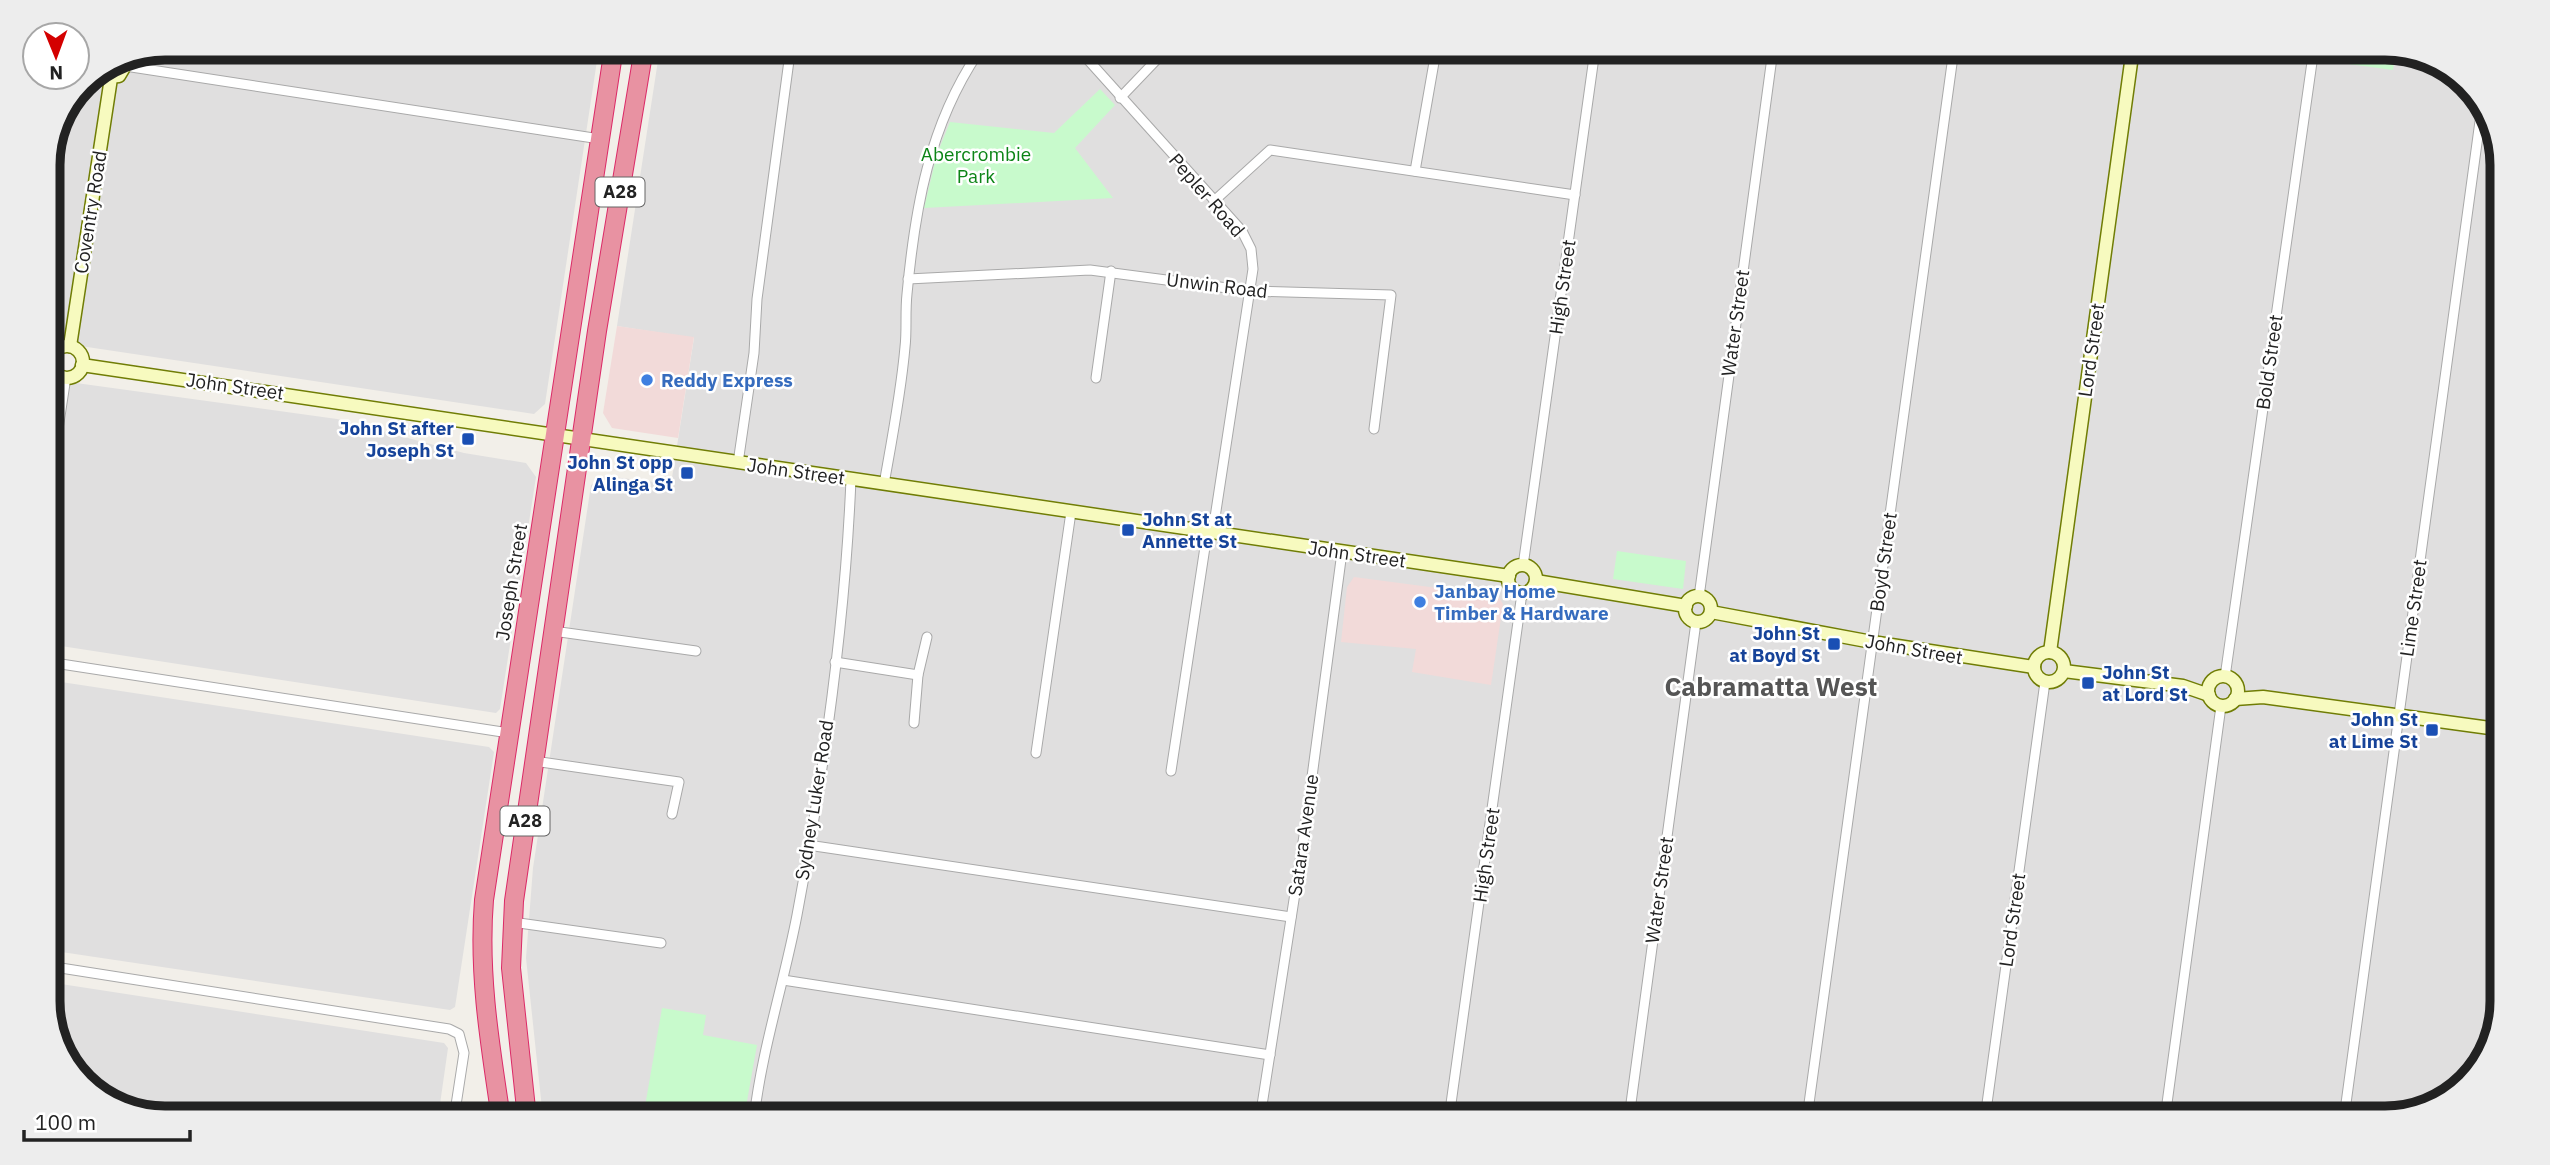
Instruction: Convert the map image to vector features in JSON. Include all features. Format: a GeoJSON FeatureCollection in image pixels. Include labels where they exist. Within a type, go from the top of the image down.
{"type":"FeatureCollection","features":[{"type":"Feature","properties":{"kind":"highway","name":"Joseph Street"},"geometry":{"type":"LineString","coordinates":[[499,1106],[486,1011],[481,945],[487,876],[612,59]]}},
{"type":"Feature","properties":{"kind":"highway","name":"A28"},"geometry":{"type":"LineString","coordinates":[[526,1106],[513,990],[512,922],[553,631],[642,59]]}},
{"type":"Feature","properties":{"kind":"street"},"geometry":{"type":"LineString","coordinates":[[738,463],[789,59]]}},
{"type":"Feature","properties":{"kind":"street"},"geometry":{"type":"LineString","coordinates":[[884,484],[904,358],[908,279],[930,151],[949,100],[974,59]]}},
{"type":"Feature","properties":{"kind":"street","name":"Pepler Road"},"geometry":{"type":"LineString","coordinates":[[1087,59],[1242,232],[1251,249],[1250,291],[1210,533],[1205,547],[1171,771]]}},
{"type":"Feature","properties":{"kind":"street"},"geometry":{"type":"LineString","coordinates":[[1120,98],[1157,59]]}},
{"type":"Feature","properties":{"kind":"street"},"geometry":{"type":"LineString","coordinates":[[1415,171],[1435,59]]}},
{"type":"Feature","properties":{"kind":"street","name":"High Street"},"geometry":{"type":"LineString","coordinates":[[1523,566],[1594,59]]}},
{"type":"Feature","properties":{"kind":"street","name":"Water Street"},"geometry":{"type":"LineString","coordinates":[[1699,597],[1772,59]]}},
{"type":"Feature","properties":{"kind":"street","name":"Boyd Street"},"geometry":{"type":"LineString","coordinates":[[1809,1106],[1953,59]]}},
{"type":"Feature","properties":{"kind":"street","name":"Lord Street"},"geometry":{"type":"LineString","coordinates":[[2050,652],[2131,59]]}},
{"type":"Feature","properties":{"kind":"street","name":"Bold Street"},"geometry":{"type":"LineString","coordinates":[[2225,677],[2312,59]]}},
{"type":"Feature","properties":{"kind":"street"},"geometry":{"type":"LineString","coordinates":[[138,63],[600,139]]}},
{"type":"Feature","properties":{"kind":"street","name":"Coventry Road"},"geometry":{"type":"LineString","coordinates":[[70,346],[105,77]]}},
{"type":"Feature","properties":{"kind":"street","name":"Lime Street"},"geometry":{"type":"LineString","coordinates":[[2346,1106],[2480,119]]}},
{"type":"Feature","properties":{"kind":"street"},"geometry":{"type":"LineString","coordinates":[[1214,201],[1270,150],[1575,195]]}},
{"type":"Feature","properties":{"kind":"street","name":"Unwin Road"},"geometry":{"type":"LineString","coordinates":[[908,279],[1065,270],[1111,271],[1250,291],[1391,295],[1374,429]]}},
{"type":"Feature","properties":{"kind":"street"},"geometry":{"type":"LineString","coordinates":[[1096,378],[1111,271]]}},
{"type":"Feature","properties":{"kind":"street"},"geometry":{"type":"LineString","coordinates":[[60,348],[70,346],[78,350],[82,365],[75,375],[66,377],[60,374]]}},
{"type":"Feature","properties":{"kind":"street","name":"John Street"},"geometry":{"type":"LineString","coordinates":[[82,365],[1510,576]]}},
{"type":"Feature","properties":{"kind":"street"},"geometry":{"type":"LineString","coordinates":[[60,414],[66,377]]}},
{"type":"Feature","properties":{"kind":"street","name":"Sydney Luker Road"},"geometry":{"type":"LineString","coordinates":[[756,1106],[808,845],[846,571],[851,479]]}},
{"type":"Feature","properties":{"kind":"street"},"geometry":{"type":"LineString","coordinates":[[1036,753],[1072,512]]}},
{"type":"Feature","properties":{"kind":"street","name":"Satara Avenue"},"geometry":{"type":"LineString","coordinates":[[1262,1106],[1342,552]]}},
{"type":"Feature","properties":{"kind":"street"},"geometry":{"type":"LineString","coordinates":[[1523,566],[1534,572],[1536,581],[1532,589],[1522,593],[1512,589],[1510,576],[1513,569],[1523,566]]}},
{"type":"Feature","properties":{"kind":"street"},"geometry":{"type":"LineString","coordinates":[[1536,581],[1686,606]]}},
{"type":"Feature","properties":{"kind":"street","name":"High Street"},"geometry":{"type":"LineString","coordinates":[[1451,1106],[1522,593]]}},
{"type":"Feature","properties":{"kind":"street"},"geometry":{"type":"LineString","coordinates":[[1699,597],[1709,601],[1711,612],[1704,620],[1696,622],[1689,618],[1686,606],[1690,599],[1699,597]]}},
{"type":"Feature","properties":{"kind":"street","name":"John Street"},"geometry":{"type":"LineString","coordinates":[[1711,612],[1872,642],[2034,667]]}},
{"type":"Feature","properties":{"kind":"street","name":"Water Street"},"geometry":{"type":"LineString","coordinates":[[1631,1106],[1696,622]]}},
{"type":"Feature","properties":{"kind":"street"},"geometry":{"type":"LineString","coordinates":[[553,631],[696,651]]}},
{"type":"Feature","properties":{"kind":"street"},"geometry":{"type":"LineString","coordinates":[[914,723],[918,675],[927,637]]}},
{"type":"Feature","properties":{"kind":"street"},"geometry":{"type":"LineString","coordinates":[[2050,652],[2063,660],[2064,671],[2059,679],[2045,682],[2037,676],[2034,667],[2037,659],[2050,652]]}},
{"type":"Feature","properties":{"kind":"street"},"geometry":{"type":"LineString","coordinates":[[835,662],[918,675]]}},
{"type":"Feature","properties":{"kind":"street"},"geometry":{"type":"LineString","coordinates":[[60,665],[509,733]]}},
{"type":"Feature","properties":{"kind":"street"},"geometry":{"type":"LineString","coordinates":[[2064,671],[2210,689],[2225,677],[2236,685],[2263,696]]}},
{"type":"Feature","properties":{"kind":"street","name":"Lord Street"},"geometry":{"type":"LineString","coordinates":[[1986,1106],[2045,682]]}},
{"type":"Feature","properties":{"kind":"street"},"geometry":{"type":"LineString","coordinates":[[2210,689],[2214,703],[2221,706],[2230,705],[2235,699],[2236,685]]}},
{"type":"Feature","properties":{"kind":"street"},"geometry":{"type":"LineString","coordinates":[[2235,699],[2263,696],[2490,728]]}},
{"type":"Feature","properties":{"kind":"street"},"geometry":{"type":"LineString","coordinates":[[2167,1106],[2221,706]]}},
{"type":"Feature","properties":{"kind":"street"},"geometry":{"type":"LineString","coordinates":[[534,761],[679,782],[672,814]]}},
{"type":"Feature","properties":{"kind":"street"},"geometry":{"type":"LineString","coordinates":[[808,845],[1291,917]]}},
{"type":"Feature","properties":{"kind":"street"},"geometry":{"type":"LineString","coordinates":[[512,922],[661,943]]}},
{"type":"Feature","properties":{"kind":"street"},"geometry":{"type":"LineString","coordinates":[[60,967],[449,1029],[459,1034],[464,1053],[456,1106]]}},
{"type":"Feature","properties":{"kind":"street"},"geometry":{"type":"LineString","coordinates":[[783,980],[1270,1055]]}},
{"type":"Feature","properties":{"kind":"shaded area"},"geometry":{"type":"Polygon","coordinates":[[[164,59],[597,59],[545,404],[534,414],[60,343],[60,157],[67,124],[77,106],[91,89],[124,67],[164,59]]]}},
{"type":"Feature","properties":{"kind":"shaded area"},"geometry":{"type":"Polygon","coordinates":[[[658,59],[2386,59],[2426,67],[2450,81],[2469,100],[2483,124],[2490,157],[2490,1001],[2483,1041],[2469,1065],[2444,1088],[2420,1100],[2386,1106],[542,1106],[526,958],[533,868],[591,485],[605,476],[671,484],[694,338],[617,326],[658,59]]]}},
{"type":"Feature","properties":{"kind":"shaded area"},"geometry":{"type":"Polygon","coordinates":[[[617,326],[694,337],[678,438],[612,428],[603,413],[617,326]]]}},
{"type":"Feature","properties":{"kind":"shaded area"},"geometry":{"type":"Polygon","coordinates":[[[60,381],[337,419],[464,453],[526,463],[536,477],[500,709],[496,713],[60,646],[60,381]]]}},
{"type":"Feature","properties":{"kind":"shaded area"},"geometry":{"type":"Polygon","coordinates":[[[1354,577],[1498,596],[1503,604],[1491,685],[1412,672],[1416,649],[1341,642],[1347,587],[1354,577]]]}},
{"type":"Feature","properties":{"kind":"shaded area"},"geometry":{"type":"Polygon","coordinates":[[[60,682],[489,747],[494,752],[455,1007],[450,1010],[60,952],[60,682]]]}},
{"type":"Feature","properties":{"kind":"shaded area"},"geometry":{"type":"Polygon","coordinates":[[[60,984],[444,1043],[448,1048],[440,1106],[164,1106],[144,1103],[124,1098],[100,1084],[81,1065],[65,1035],[60,1008],[60,984]]]}},
{"type":"Feature","properties":{"kind":"green space"},"geometry":{"type":"Polygon","coordinates":[[[2386,59],[2394,60],[2393,70],[2319,60],[2386,59]]]}},
{"type":"Feature","properties":{"kind":"green space","name":"Abercrombie Park"},"geometry":{"type":"Polygon","coordinates":[[[1100,89],[1115,105],[1075,148],[1113,198],[924,208],[937,154],[950,122],[1054,133],[1100,89]]]}},
{"type":"Feature","properties":{"kind":"green space"},"geometry":{"type":"Polygon","coordinates":[[[1617,551],[1686,561],[1683,589],[1613,579],[1617,551]]]}},
{"type":"Feature","properties":{"kind":"green space"},"geometry":{"type":"Polygon","coordinates":[[[662,1008],[706,1015],[703,1035],[757,1045],[746,1106],[645,1106],[662,1008]]]}},
{"type":"Feature","properties":{"kind":"place","name":"Reddy Express"},"geometry":{"type":"Point","coordinates":[647,380]}},
{"type":"Feature","properties":{"kind":"place","name":"John St after Joseph St"},"geometry":{"type":"Point","coordinates":[468,439]}},
{"type":"Feature","properties":{"kind":"place","name":"John St opp Alinga St"},"geometry":{"type":"Point","coordinates":[687,473]}},
{"type":"Feature","properties":{"kind":"place","name":"John St at Annette St"},"geometry":{"type":"Point","coordinates":[1128,530]}},
{"type":"Feature","properties":{"kind":"place","name":"Janbay Home Timber & Hardware"},"geometry":{"type":"Point","coordinates":[1420,602]}},
{"type":"Feature","properties":{"kind":"place","name":"John St at Boyd St"},"geometry":{"type":"Point","coordinates":[1834,644]}},
{"type":"Feature","properties":{"kind":"place","name":"John St at Lord St"},"geometry":{"type":"Point","coordinates":[2088,683]}},
{"type":"Feature","properties":{"kind":"place","name":"John St at Lime St"},"geometry":{"type":"Point","coordinates":[2432,730]}},
{"type":"Feature","properties":{"kind":"district","name":"Cabramatta West"},"geometry":{"type":"Point","coordinates":[1771,687]}}]}
